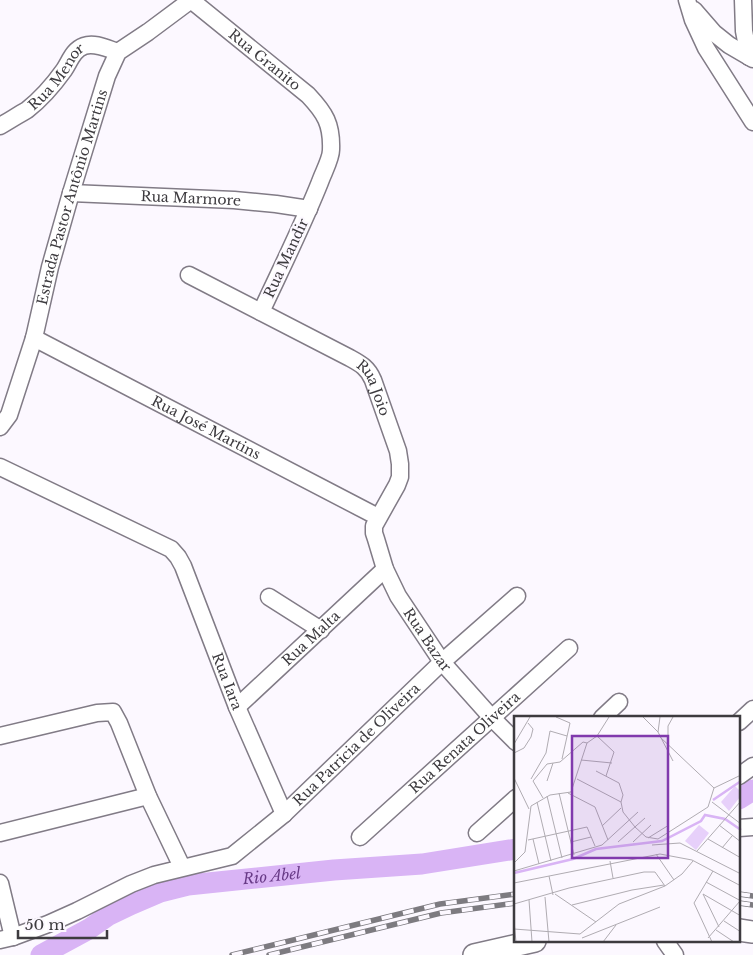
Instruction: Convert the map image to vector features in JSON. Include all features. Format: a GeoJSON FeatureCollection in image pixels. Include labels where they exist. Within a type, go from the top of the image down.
{"type":"FeatureCollection","features":[{"type":"Feature","properties":{"kind":"main road"},"geometry":{"type":"LineString","coordinates":[[740,930],[753,932]]}},
{"type":"Feature","properties":{"kind":"main road"},"geometry":{"type":"LineString","coordinates":[[474,955],[531,942]]}},
{"type":"Feature","properties":{"kind":"street"},"geometry":{"type":"LineString","coordinates":[[118,52],[191,0]]}},
{"type":"Feature","properties":{"kind":"street","name":"Rua Granito"},"geometry":{"type":"LineString","coordinates":[[191,0],[308,95],[320,108],[329,126]]}},
{"type":"Feature","properties":{"kind":"street"},"geometry":{"type":"LineString","coordinates":[[743,0],[751,58]]}},
{"type":"Feature","properties":{"kind":"street"},"geometry":{"type":"LineString","coordinates":[[688,2],[714,33],[729,45],[751,58]]}},
{"type":"Feature","properties":{"kind":"street"},"geometry":{"type":"LineString","coordinates":[[688,2],[693,20],[706,48],[753,122]]}},
{"type":"Feature","properties":{"kind":"street","name":"Rua Menor"},"geometry":{"type":"LineString","coordinates":[[0,126],[38,101],[60,75],[74,54],[82,47],[91,45],[118,52]]}},
{"type":"Feature","properties":{"kind":"street","name":"Estrada Pastor Antônio Martins"},"geometry":{"type":"LineString","coordinates":[[0,427],[9,415],[34,338],[50,267],[71,193],[107,76],[118,52]]}},
{"type":"Feature","properties":{"kind":"street","name":"Rua Mandir"},"geometry":{"type":"LineString","coordinates":[[189,275],[261,312],[309,209],[331,152],[329,126]]}},
{"type":"Feature","properties":{"kind":"street","name":"Rua Marmore"},"geometry":{"type":"LineString","coordinates":[[71,193],[234,200],[309,209]]}},
{"type":"Feature","properties":{"kind":"street","name":"Rua Joio"},"geometry":{"type":"LineString","coordinates":[[261,312],[363,365],[370,374],[398,451],[400,464],[400,477],[397,485],[378,517]]}},
{"type":"Feature","properties":{"kind":"street","name":"Rua José Martins"},"geometry":{"type":"LineString","coordinates":[[34,338],[378,517]]}},
{"type":"Feature","properties":{"kind":"street","name":"Rua Iara"},"geometry":{"type":"LineString","coordinates":[[0,466],[171,549],[178,556],[236,707],[284,814]]}},
{"type":"Feature","properties":{"kind":"street","name":"Rua Bazar"},"geometry":{"type":"LineString","coordinates":[[378,517],[374,526],[374,533],[385,569],[398,596],[442,662],[514,740]]}},
{"type":"Feature","properties":{"kind":"street","name":"Rua Malta"},"geometry":{"type":"LineString","coordinates":[[236,707],[385,569]]}},
{"type":"Feature","properties":{"kind":"street"},"geometry":{"type":"LineString","coordinates":[[268,596],[321,630]]}},
{"type":"Feature","properties":{"kind":"street","name":"Rua Patricia de Oliveira"},"geometry":{"type":"LineString","coordinates":[[7,939],[77,911],[131,884],[154,875],[232,856],[284,814],[442,662],[517,596]]}},
{"type":"Feature","properties":{"kind":"street","name":"Rua Renata Oliveira"},"geometry":{"type":"LineString","coordinates":[[360,837],[569,648]]}},
{"type":"Feature","properties":{"kind":"street"},"geometry":{"type":"LineString","coordinates":[[604,716],[619,702]]}},
{"type":"Feature","properties":{"kind":"street"},"geometry":{"type":"LineString","coordinates":[[740,721],[753,709]]}},
{"type":"Feature","properties":{"kind":"street"},"geometry":{"type":"LineString","coordinates":[[0,736],[97,713],[113,712],[148,796],[182,867]]}},
{"type":"Feature","properties":{"kind":"street"},"geometry":{"type":"LineString","coordinates":[[740,775],[753,766]]}},
{"type":"Feature","properties":{"kind":"street"},"geometry":{"type":"LineString","coordinates":[[0,833],[148,796]]}},
{"type":"Feature","properties":{"kind":"street"},"geometry":{"type":"LineString","coordinates":[[477,833],[514,800]]}},
{"type":"Feature","properties":{"kind":"street"},"geometry":{"type":"LineString","coordinates":[[740,828],[753,827]]}},
{"type":"Feature","properties":{"kind":"street"},"geometry":{"type":"LineString","coordinates":[[0,883],[7,939]]}},
{"type":"Feature","properties":{"kind":"street"},"geometry":{"type":"LineString","coordinates":[[666,942],[675,955]]}},
{"type":"Feature","properties":{"kind":"waterway","name":"Rio Abel"},"geometry":{"type":"LineString","coordinates":[[740,798],[753,790]]}},
{"type":"Feature","properties":{"kind":"waterway","name":"Rio Abel"},"geometry":{"type":"LineString","coordinates":[[41,955],[89,929],[109,915],[132,904],[160,892],[188,885],[334,870],[422,864],[514,849]]}},
{"type":"Feature","properties":{"kind":"railway"},"geometry":{"type":"LineString","coordinates":[[232,955],[440,904],[514,894]]}},
{"type":"Feature","properties":{"kind":"railway"},"geometry":{"type":"LineString","coordinates":[[740,894],[753,896]]}},
{"type":"Feature","properties":{"kind":"railway"},"geometry":{"type":"LineString","coordinates":[[269,955],[441,913],[514,903]]}},
{"type":"Feature","properties":{"kind":"railway"},"geometry":{"type":"LineString","coordinates":[[740,903],[753,905]]}}]}
